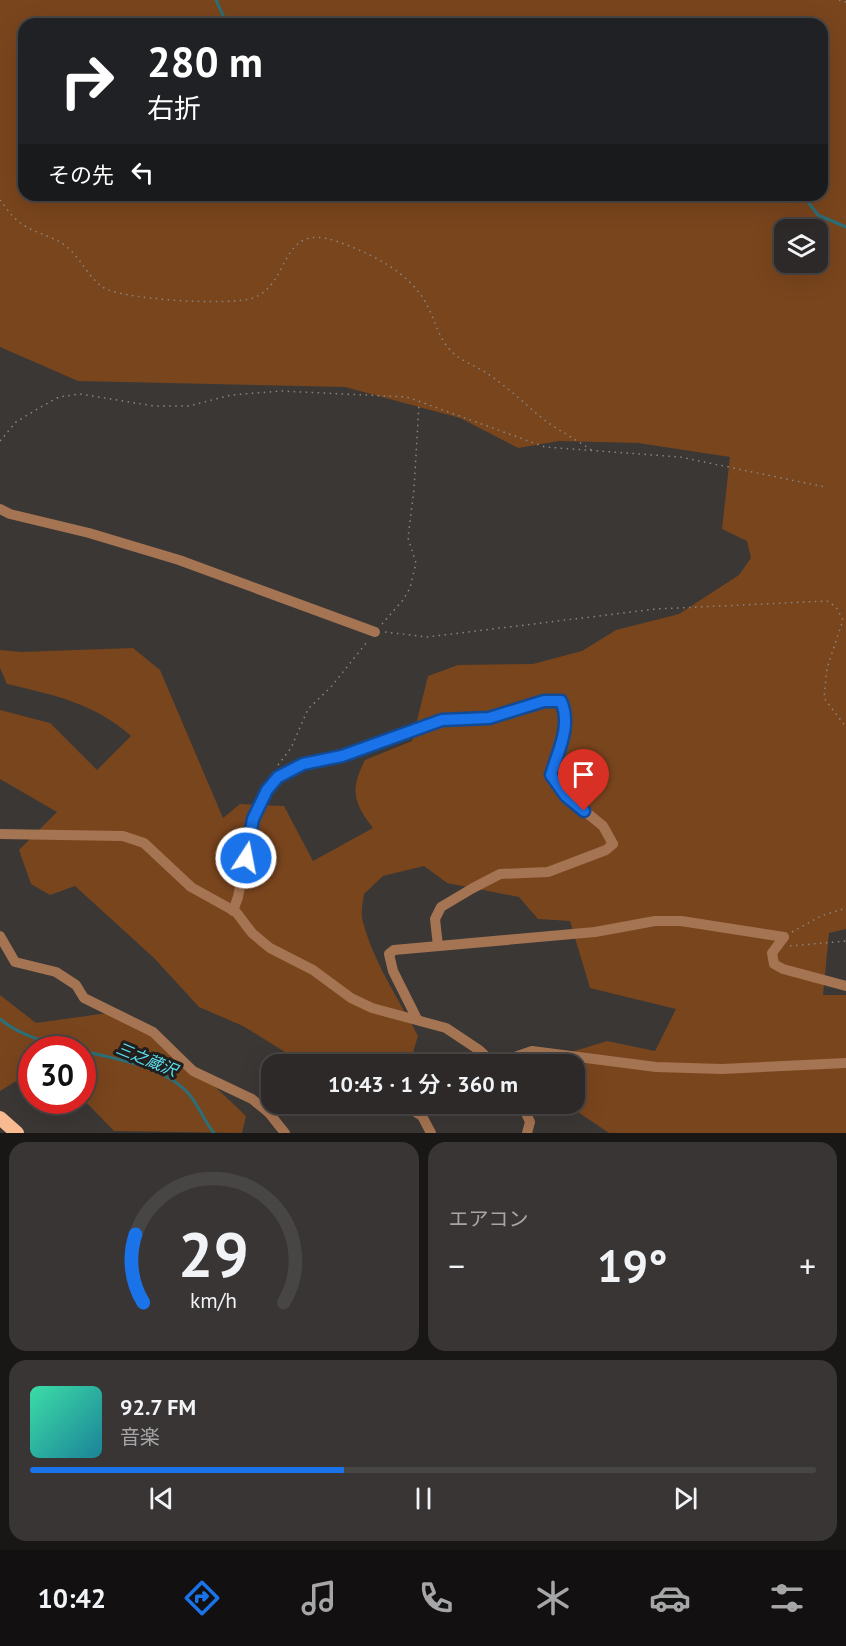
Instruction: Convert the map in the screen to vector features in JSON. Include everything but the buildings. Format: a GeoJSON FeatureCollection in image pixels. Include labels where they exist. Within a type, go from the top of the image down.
{"type":"FeatureCollection","features":[{"type":"Feature","properties":{"kind":"main road"},"geometry":{"type":"LineString","coordinates":[[0,1118],[16,1133]]}},
{"type":"Feature","properties":{"kind":"street"},"geometry":{"type":"LineString","coordinates":[[0,509],[10,514],[89,533],[179,560],[375,632]]}},
{"type":"Feature","properties":{"kind":"street"},"geometry":{"type":"LineString","coordinates":[[233,911],[238,897],[253,819],[271,785],[278,777],[303,764],[352,753],[442,720],[489,718],[544,701],[561,701],[566,712],[565,728],[551,775],[566,796],[603,826],[613,844],[606,850],[555,870],[500,874],[473,888],[441,907],[435,920],[438,946]]}},
{"type":"Feature","properties":{"kind":"street"},"geometry":{"type":"LineString","coordinates":[[0,834],[123,836],[144,843],[191,887],[233,911],[252,933],[270,948],[313,970],[351,998],[372,1008],[446,1028],[483,1054]]}},
{"type":"Feature","properties":{"kind":"street"},"geometry":{"type":"LineString","coordinates":[[417,1019],[393,971],[389,954],[394,950],[595,932],[655,921],[681,921],[784,937]]}},
{"type":"Feature","properties":{"kind":"street"},"geometry":{"type":"LineString","coordinates":[[0,936],[15,962],[56,972],[76,985],[84,998],[153,1032],[193,1071],[252,1099],[261,1106]]}},
{"type":"Feature","properties":{"kind":"street"},"geometry":{"type":"LineString","coordinates":[[784,937],[772,953],[774,964],[783,969],[846,986]]}},
{"type":"Feature","properties":{"kind":"street"},"geometry":{"type":"LineString","coordinates":[[523,1054],[532,1051],[557,1054]]}},
{"type":"Feature","properties":{"kind":"street"},"geometry":{"type":"LineString","coordinates":[[585,1057],[656,1066],[722,1069],[808,1063],[846,1064]]}},
{"type":"Feature","properties":{"kind":"street"},"geometry":{"type":"LineString","coordinates":[[270,1114],[285,1133]]}},
{"type":"Feature","properties":{"kind":"street"},"geometry":{"type":"LineString","coordinates":[[419,1114],[431,1133]]}},
{"type":"Feature","properties":{"kind":"street"},"geometry":{"type":"LineString","coordinates":[[526,1114],[530,1122],[527,1133]]}},
{"type":"Feature","properties":{"kind":"path"},"geometry":{"type":"LineString","coordinates":[[839,0],[846,2]]}},
{"type":"Feature","properties":{"kind":"path"},"geometry":{"type":"LineString","coordinates":[[0,200],[25,226],[60,242],[78,255],[101,286],[110,292],[130,296],[205,301],[252,299],[266,291],[291,249],[305,239],[320,237],[339,242],[397,271],[416,285],[445,344],[452,352],[489,374],[548,422],[594,452]]}},
{"type":"Feature","properties":{"kind":"path"},"geometry":{"type":"LineString","coordinates":[[0,441],[16,422],[39,408],[59,397],[80,394],[154,406],[189,406],[231,395],[281,391],[406,397],[545,447],[680,458],[825,487]]}},
{"type":"Feature","properties":{"kind":"path"},"geometry":{"type":"LineString","coordinates":[[271,785],[272,772],[291,748],[308,709],[331,687],[403,600],[410,588],[416,563],[408,538],[414,489],[419,403]]}},
{"type":"Feature","properties":{"kind":"path"},"geometry":{"type":"LineString","coordinates":[[375,632],[427,637],[656,609],[827,601],[836,607],[843,620],[827,668],[824,698],[846,727]]}},
{"type":"Feature","properties":{"kind":"path"},"geometry":{"type":"LineString","coordinates":[[784,937],[821,916],[846,908]]}},
{"type":"Feature","properties":{"kind":"path"},"geometry":{"type":"LineString","coordinates":[[774,948],[846,941]]}},
{"type":"Feature","properties":{"kind":"shaded area"},"geometry":{"type":"Polygon","coordinates":[[[0,0],[846,0],[846,929],[829,933],[823,995],[846,995],[846,1133],[609,1133],[581,1114],[585,1114],[585,1054],[565,1054],[607,1041],[655,1051],[676,1009],[590,988],[570,921],[538,919],[519,897],[447,883],[424,866],[383,876],[364,894],[362,911],[367,937],[373,951],[418,1036],[412,1054],[288,1054],[243,1026],[199,1007],[154,958],[75,886],[50,895],[31,884],[19,850],[57,812],[0,779],[0,710],[50,723],[97,770],[131,736],[88,708],[7,684],[0,668],[0,650],[21,652],[133,648],[160,670],[223,818],[240,804],[284,806],[313,861],[373,828],[361,811],[356,796],[360,770],[365,760],[412,741],[428,676],[458,665],[533,664],[582,651],[616,630],[679,614],[739,575],[751,558],[747,541],[722,529],[730,457],[638,443],[559,441],[518,448],[460,418],[345,387],[78,381],[0,347],[0,0]]]}},
{"type":"Feature","properties":{"kind":"shaded area"},"geometry":{"type":"Polygon","coordinates":[[[0,995],[36,1023],[108,1013],[168,1042],[246,1116],[242,1133],[114,1131],[96,1112],[96,1036],[18,1036],[18,1080],[0,1091],[0,995]]]}},
{"type":"Feature","properties":{"kind":"waterway"},"geometry":{"type":"LineString","coordinates":[[216,0],[224,18]]}},
{"type":"Feature","properties":{"kind":"waterway"},"geometry":{"type":"LineString","coordinates":[[806,201],[818,215],[846,227]]}},
{"type":"Feature","properties":{"kind":"waterway","name":"三之蔵沢"},"geometry":{"type":"LineString","coordinates":[[0,1019],[18,1031],[31,1036]]}},
{"type":"Feature","properties":{"kind":"waterway","name":"三之蔵沢"},"geometry":{"type":"LineString","coordinates":[[96,1054],[153,1070],[179,1084],[196,1103],[214,1133]]}},
{"type":"Feature","properties":{"kind":"route"},"geometry":{"type":"LineString","coordinates":[[246,858],[253,819],[267,790],[278,777],[303,764],[342,756],[442,720],[489,718],[512,713],[544,701],[561,701],[566,712],[563,741],[551,775],[566,796],[584,811]]}}]}
